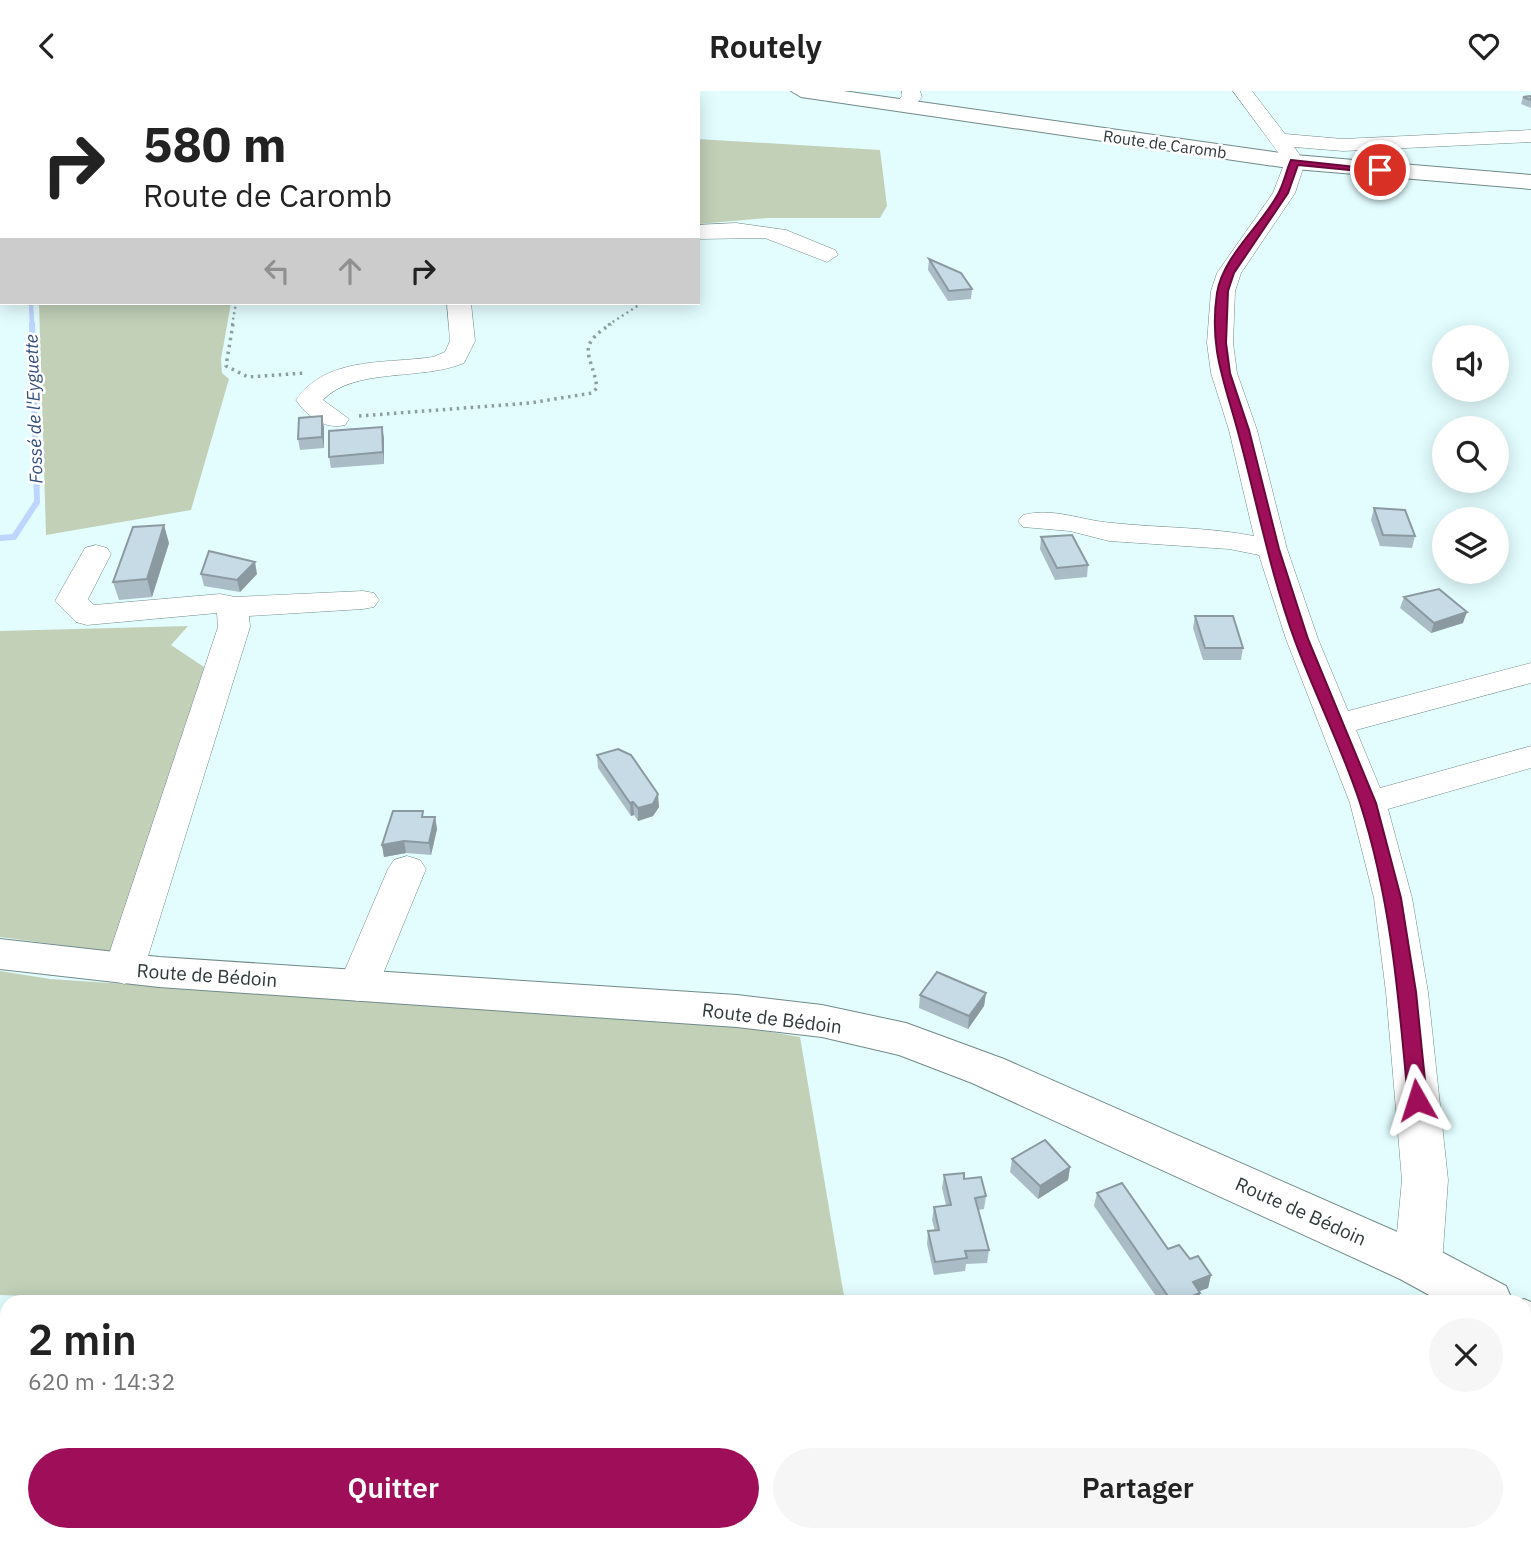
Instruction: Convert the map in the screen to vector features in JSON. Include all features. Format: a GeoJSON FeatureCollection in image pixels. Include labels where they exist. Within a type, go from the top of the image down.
{"type":"FeatureCollection","features":[{"type":"Feature","properties":{"kind":"main road","name":"Route de Caromb"},"geometry":{"type":"LineString","coordinates":[[801,91],[908,99],[1531,182]]}},
{"type":"Feature","properties":{"kind":"main road","name":"Route de Bédoin"},"geometry":{"type":"LineString","coordinates":[[0,954],[124,969],[737,1011],[821,1021],[906,1040],[1072,1107],[1454,1288]]}},
{"type":"Feature","properties":{"kind":"street"},"geometry":{"type":"LineString","coordinates":[[1242,91],[1287,151],[1284,193],[1229,273],[1220,314],[1224,373],[1243,430],[1272,549],[1301,639],[1368,803],[1393,898],[1407,992],[1425,1180],[1454,1288]]}},
{"type":"Feature","properties":{"kind":"street"},"geometry":{"type":"LineString","coordinates":[[1287,151],[1343,145],[1531,135]]}},
{"type":"Feature","properties":{"kind":"street"},"geometry":{"type":"LineString","coordinates":[[700,232],[741,228],[773,230],[827,255]]}},
{"type":"Feature","properties":{"kind":"street"},"geometry":{"type":"LineString","coordinates":[[335,419],[317,410],[309,400],[314,389],[330,378],[365,370],[444,363],[456,356],[463,345],[458,305]]}},
{"type":"Feature","properties":{"kind":"street"},"geometry":{"type":"LineString","coordinates":[[1033,521],[1070,522],[1109,532],[1229,540],[1272,549]]}},
{"type":"Feature","properties":{"kind":"street"},"geometry":{"type":"LineString","coordinates":[[96,554],[71,601],[87,615],[220,603],[233,607],[363,600]]}},
{"type":"Feature","properties":{"kind":"street"},"geometry":{"type":"LineString","coordinates":[[124,969],[234,627],[233,607]]}},
{"type":"Feature","properties":{"kind":"street"},"geometry":{"type":"LineString","coordinates":[[1335,725],[1531,673]]}},
{"type":"Feature","properties":{"kind":"street"},"geometry":{"type":"LineString","coordinates":[[1368,803],[1531,757]]}},
{"type":"Feature","properties":{"kind":"street"},"geometry":{"type":"LineString","coordinates":[[358,986],[407,869]]}},
{"type":"Feature","properties":{"kind":"path"},"geometry":{"type":"LineString","coordinates":[[236,305],[226,366],[234,372],[248,377],[365,370]]}},
{"type":"Feature","properties":{"kind":"path"},"geometry":{"type":"LineString","coordinates":[[335,419],[530,403],[592,393],[597,388],[597,382],[588,360],[587,344],[592,336],[639,305]]}},
{"type":"Feature","properties":{"kind":"green space"},"geometry":{"type":"Polygon","coordinates":[[[700,139],[880,150],[887,206],[880,218],[768,218],[700,224],[700,139]]]}},
{"type":"Feature","properties":{"kind":"green space"},"geometry":{"type":"Polygon","coordinates":[[[39,305],[231,305],[221,359],[222,373],[229,379],[191,510],[46,535],[39,305]]]}},
{"type":"Feature","properties":{"kind":"green space"},"geometry":{"type":"Polygon","coordinates":[[[188,626],[171,645],[210,671],[113,952],[0,937],[0,631],[188,626]]]}},
{"type":"Feature","properties":{"kind":"green space"},"geometry":{"type":"Polygon","coordinates":[[[0,971],[50,979],[711,1022],[800,1037],[844,1295],[0,1295],[0,971]]]}},
{"type":"Feature","properties":{"kind":"building"},"geometry":{"type":"Polygon","coordinates":[[[929,259],[961,273],[972,289],[949,291],[929,259]]]}},
{"type":"Feature","properties":{"kind":"building"},"geometry":{"type":"Polygon","coordinates":[[[322,416],[322,437],[298,439],[299,418],[322,416]]]}},
{"type":"Feature","properties":{"kind":"building"},"geometry":{"type":"Polygon","coordinates":[[[382,427],[383,452],[329,457],[329,431],[382,427]]]}},
{"type":"Feature","properties":{"kind":"building"},"geometry":{"type":"Polygon","coordinates":[[[1374,508],[1405,510],[1415,536],[1383,535],[1374,508]]]}},
{"type":"Feature","properties":{"kind":"building"},"geometry":{"type":"Polygon","coordinates":[[[164,525],[147,579],[113,582],[133,527],[164,525]]]}},
{"type":"Feature","properties":{"kind":"building"},"geometry":{"type":"Polygon","coordinates":[[[1072,535],[1088,565],[1057,568],[1041,537],[1072,535]]]}},
{"type":"Feature","properties":{"kind":"building"},"geometry":{"type":"Polygon","coordinates":[[[209,551],[255,562],[237,580],[201,574],[209,551]]]}},
{"type":"Feature","properties":{"kind":"building"},"geometry":{"type":"Polygon","coordinates":[[[1439,589],[1467,612],[1434,623],[1404,597],[1439,589]]]}},
{"type":"Feature","properties":{"kind":"building"},"geometry":{"type":"Polygon","coordinates":[[[1195,616],[1233,616],[1243,648],[1205,648],[1195,616]]]}},
{"type":"Feature","properties":{"kind":"building"},"geometry":{"type":"Polygon","coordinates":[[[618,749],[631,755],[658,794],[653,804],[638,808],[633,802],[630,803],[597,755],[618,749]]]}},
{"type":"Feature","properties":{"kind":"building"},"geometry":{"type":"Polygon","coordinates":[[[393,811],[423,811],[422,817],[435,817],[429,843],[404,841],[382,845],[393,811]]]}},
{"type":"Feature","properties":{"kind":"building"},"geometry":{"type":"Polygon","coordinates":[[[937,972],[986,993],[969,1016],[920,995],[937,972]]]}},
{"type":"Feature","properties":{"kind":"building"},"geometry":{"type":"Polygon","coordinates":[[[1045,1140],[1070,1167],[1040,1186],[1012,1159],[1045,1140]]]}},
{"type":"Feature","properties":{"kind":"building"},"geometry":{"type":"Polygon","coordinates":[[[964,1173],[964,1179],[981,1177],[986,1196],[975,1198],[989,1250],[965,1251],[967,1258],[935,1262],[928,1231],[939,1230],[934,1207],[951,1205],[944,1175],[964,1173]]]}},
{"type":"Feature","properties":{"kind":"building"},"geometry":{"type":"Polygon","coordinates":[[[1122,1183],[1168,1249],[1179,1245],[1190,1259],[1198,1256],[1211,1275],[1193,1282],[1200,1293],[1167,1295],[1097,1193],[1122,1183]]]}},
{"type":"Feature","properties":{"kind":"waterway","name":"Fossé de l'Eyguette"},"geometry":{"type":"LineString","coordinates":[[31,305],[32,325]]}},
{"type":"Feature","properties":{"kind":"waterway","name":"Fossé de l'Eyguette"},"geometry":{"type":"LineString","coordinates":[[0,538],[14,537],[37,502],[32,324]]}},
{"type":"Feature","properties":{"kind":"route"},"geometry":{"type":"LineString","coordinates":[[1380,170],[1295,162],[1284,193],[1229,273],[1220,314],[1220,343],[1224,373],[1243,430],[1272,549],[1301,639],[1368,803],[1393,898],[1407,992],[1417,1100]]}}]}
